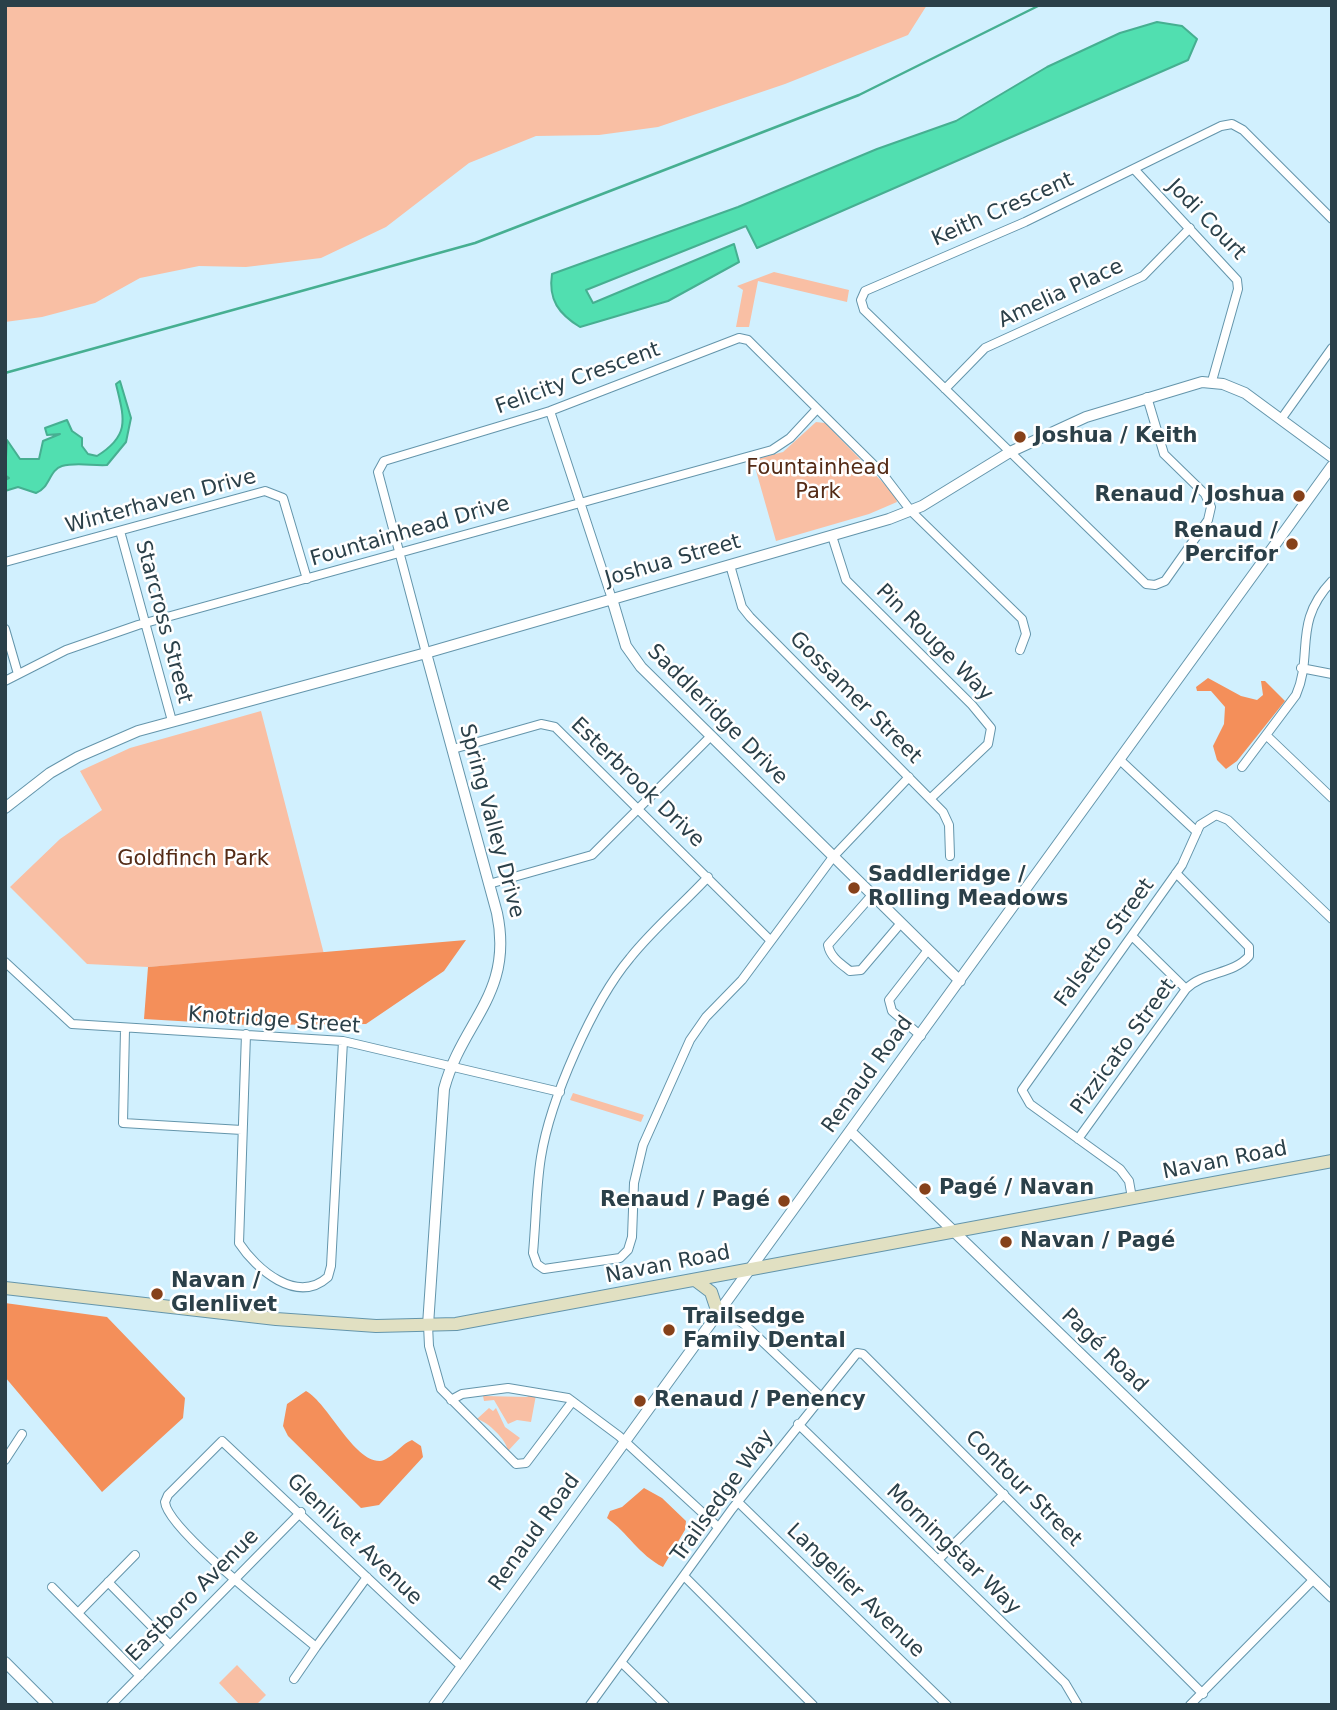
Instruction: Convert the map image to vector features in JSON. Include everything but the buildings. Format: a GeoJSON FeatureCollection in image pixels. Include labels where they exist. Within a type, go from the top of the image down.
{"type":"FeatureCollection","features":[{"type":"Feature","properties":{"kind":"main road","name":"Navan Road"},"geometry":{"type":"LineString","coordinates":[[5,1288],[276,1319],[376,1326],[456,1324],[1332,1161]]}},
{"type":"Feature","properties":{"kind":"main road"},"geometry":{"type":"LineString","coordinates":[[695,1280],[711,1292],[720,1311]]}},
{"type":"Feature","properties":{"kind":"street","name":"Keith Crescent"},"geometry":{"type":"LineString","coordinates":[[1147,397],[1164,454],[1205,494],[1211,507],[1208,520],[1165,581],[1155,585],[1146,584],[864,310],[862,300],[865,291],[1026,222],[1221,126],[1232,124],[1243,130],[1332,219]]}},
{"type":"Feature","properties":{"kind":"street","name":"Jodi Court"},"geometry":{"type":"LineString","coordinates":[[1133,169],[1237,280],[1238,289],[1212,381]]}},
{"type":"Feature","properties":{"kind":"street","name":"Amelia Place"},"geometry":{"type":"LineString","coordinates":[[945,389],[985,348],[1143,276],[1190,229]]}},
{"type":"Feature","properties":{"kind":"street","name":"Felicity Crescent"},"geometry":{"type":"LineString","coordinates":[[426,653],[378,472],[384,461],[394,455],[550,411],[739,338],[748,340],[882,473],[911,511],[1022,619],[1026,634],[1020,650]]}},
{"type":"Feature","properties":{"kind":"street"},"geometry":{"type":"LineString","coordinates":[[1282,418],[1332,348]]}},
{"type":"Feature","properties":{"kind":"street","name":"Joshua Street"},"geometry":{"type":"LineString","coordinates":[[5,808],[51,773],[112,741],[172,721],[426,653],[911,511],[1010,452],[1103,410],[1212,381]]}},
{"type":"Feature","properties":{"kind":"street"},"geometry":{"type":"LineString","coordinates":[[1212,381],[1245,393],[1332,457]]}},
{"type":"Feature","properties":{"kind":"street","name":"Fountainhead Drive"},"geometry":{"type":"LineString","coordinates":[[5,681],[88,641],[145,623],[772,450],[790,438],[817,409]]}},
{"type":"Feature","properties":{"kind":"street","name":"Saddleridge Drive"},"geometry":{"type":"LineString","coordinates":[[550,411],[632,656],[710,737],[960,981]]}},
{"type":"Feature","properties":{"kind":"street","name":"Renaud Road"},"geometry":{"type":"LineString","coordinates":[[437,1703],[1332,466]]}},
{"type":"Feature","properties":{"kind":"street","name":"Winterhaven Drive"},"geometry":{"type":"LineString","coordinates":[[5,562],[265,491],[273,492],[285,504],[307,579]]}},
{"type":"Feature","properties":{"kind":"street","name":"Starcross Street"},"geometry":{"type":"LineString","coordinates":[[120,531],[172,721]]}},
{"type":"Feature","properties":{"kind":"street","name":"Pin Rouge Way"},"geometry":{"type":"LineString","coordinates":[[832,536],[846,580],[972,705],[991,728],[988,744],[932,798]]}},
{"type":"Feature","properties":{"kind":"street","name":"Gossamer Street"},"geometry":{"type":"LineString","coordinates":[[730,565],[742,607],[750,617],[932,798],[949,825],[950,856]]}},
{"type":"Feature","properties":{"kind":"street"},"geometry":{"type":"LineString","coordinates":[[1242,767],[1296,695],[1301,682],[1305,632],[1311,611],[1332,581]]}},
{"type":"Feature","properties":{"kind":"street"},"geometry":{"type":"LineString","coordinates":[[5,629],[18,674]]}},
{"type":"Feature","properties":{"kind":"street","name":"Spring Valley Drive"},"geometry":{"type":"LineString","coordinates":[[426,653],[500,932],[498,969],[487,1004],[452,1066],[440,1112],[428,1325]]}},
{"type":"Feature","properties":{"kind":"street"},"geometry":{"type":"LineString","coordinates":[[1301,668],[1332,674]]}},
{"type":"Feature","properties":{"kind":"street","name":"Esterbrook Drive"},"geometry":{"type":"LineString","coordinates":[[453,749],[548,724],[639,808],[770,940]]}},
{"type":"Feature","properties":{"kind":"street"},"geometry":{"type":"LineString","coordinates":[[1266,735],[1332,798]]}},
{"type":"Feature","properties":{"kind":"street"},"geometry":{"type":"LineString","coordinates":[[489,884],[593,855],[710,737]]}},
{"type":"Feature","properties":{"kind":"street"},"geometry":{"type":"LineString","coordinates":[[1120,760],[1197,832],[1210,816],[1228,820],[1332,919]]}},
{"type":"Feature","properties":{"kind":"street"},"geometry":{"type":"LineString","coordinates":[[708,877],[618,973],[596,1011],[559,1092],[541,1156],[533,1253],[534,1259],[544,1269],[620,1258],[628,1250],[632,1237],[634,1184],[643,1145],[690,1040],[706,1017],[742,980],[833,857],[909,777]]}},
{"type":"Feature","properties":{"kind":"street","name":"Falsetto Street"},"geometry":{"type":"LineString","coordinates":[[1132,1198],[1124,1173],[1028,1103],[1023,1087],[1177,873],[1197,832]]}},
{"type":"Feature","properties":{"kind":"street","name":"Pizzicato Street"},"geometry":{"type":"LineString","coordinates":[[1078,1139],[1186,989],[1195,981],[1244,962],[1251,951],[1177,873]]}},
{"type":"Feature","properties":{"kind":"street"},"geometry":{"type":"LineString","coordinates":[[872,895],[828,945],[829,951],[840,963],[850,971],[861,970],[901,923]]}},
{"type":"Feature","properties":{"kind":"street"},"geometry":{"type":"LineString","coordinates":[[1132,936],[1186,989]]}},
{"type":"Feature","properties":{"kind":"street"},"geometry":{"type":"LineString","coordinates":[[921,1036],[892,1012],[889,1000],[928,950]]}},
{"type":"Feature","properties":{"kind":"street","name":"Knotridge Street"},"geometry":{"type":"LineString","coordinates":[[5,962],[72,1024],[343,1041],[559,1092]]}},
{"type":"Feature","properties":{"kind":"street"},"geometry":{"type":"LineString","coordinates":[[125,1029],[123,1123],[242,1130]]}},
{"type":"Feature","properties":{"kind":"street"},"geometry":{"type":"LineString","coordinates":[[246,1034],[239,1243],[250,1260],[267,1276],[284,1283],[310,1286],[327,1277],[331,1266],[343,1041]]}},
{"type":"Feature","properties":{"kind":"street","name":"Pagé Road"},"geometry":{"type":"LineString","coordinates":[[851,1132],[1332,1597]]}},
{"type":"Feature","properties":{"kind":"street"},"geometry":{"type":"LineString","coordinates":[[720,1311],[744,1325],[820,1396]]}},
{"type":"Feature","properties":{"kind":"street"},"geometry":{"type":"LineString","coordinates":[[428,1325],[429,1346],[438,1382],[451,1400],[511,1461],[523,1464],[572,1402]]}},
{"type":"Feature","properties":{"kind":"street","name":"Contour Street"},"geometry":{"type":"LineString","coordinates":[[820,1396],[853,1356],[860,1353],[1203,1695]]}},
{"type":"Feature","properties":{"kind":"street"},"geometry":{"type":"LineString","coordinates":[[451,1400],[462,1394],[508,1388],[538,1392],[572,1402],[625,1442],[718,1527]]}},
{"type":"Feature","properties":{"kind":"street","name":"Trailsedge Way"},"geometry":{"type":"LineString","coordinates":[[813,1705],[684,1576],[718,1527],[820,1396]]}},
{"type":"Feature","properties":{"kind":"street","name":"Morningstar Way"},"geometry":{"type":"LineString","coordinates":[[798,1424],[1065,1682],[1078,1705]]}},
{"type":"Feature","properties":{"kind":"street"},"geometry":{"type":"LineString","coordinates":[[5,1460],[22,1434]]}},
{"type":"Feature","properties":{"kind":"street","name":"Glenlivet Avenue"},"geometry":{"type":"LineString","coordinates":[[235,1580],[170,1518],[165,1502],[168,1495],[222,1441],[301,1512],[461,1667]]}},
{"type":"Feature","properties":{"kind":"street"},"geometry":{"type":"LineString","coordinates":[[938,1560],[1004,1494]]}},
{"type":"Feature","properties":{"kind":"street","name":"Langelier Avenue"},"geometry":{"type":"LineString","coordinates":[[738,1502],[947,1705]]}},
{"type":"Feature","properties":{"kind":"street","name":"Eastboro Avenue"},"geometry":{"type":"LineString","coordinates":[[111,1705],[301,1512]]}},
{"type":"Feature","properties":{"kind":"street"},"geometry":{"type":"LineString","coordinates":[[78,1613],[135,1555]]}},
{"type":"Feature","properties":{"kind":"street"},"geometry":{"type":"LineString","coordinates":[[590,1705],[684,1576]]}},
{"type":"Feature","properties":{"kind":"street"},"geometry":{"type":"LineString","coordinates":[[294,1679],[367,1577]]}},
{"type":"Feature","properties":{"kind":"street"},"geometry":{"type":"LineString","coordinates":[[1190,1705],[1203,1695],[1314,1579]]}},
{"type":"Feature","properties":{"kind":"street"},"geometry":{"type":"LineString","coordinates":[[235,1580],[316,1647]]}},
{"type":"Feature","properties":{"kind":"street"},"geometry":{"type":"LineString","coordinates":[[108,1582],[170,1645]]}},
{"type":"Feature","properties":{"kind":"street"},"geometry":{"type":"LineString","coordinates":[[52,1587],[140,1676]]}},
{"type":"Feature","properties":{"kind":"street"},"geometry":{"type":"LineString","coordinates":[[5,1662],[48,1705]]}},
{"type":"Feature","properties":{"kind":"street"},"geometry":{"type":"LineString","coordinates":[[622,1662],[665,1705]]}},
{"type":"Feature","properties":{"kind":"green space"},"geometry":{"type":"Polygon","coordinates":[[[5,5],[927,5],[908,35],[785,84],[658,127],[599,135],[536,136],[469,163],[386,227],[321,258],[246,267],[199,266],[140,278],[95,303],[42,317],[5,322],[5,5]]]}},
{"type":"Feature","properties":{"kind":"green space"},"geometry":{"type":"Polygon","coordinates":[[[774,272],[849,290],[847,302],[758,281],[749,327],[736,327],[743,290],[737,286],[774,272]]]}},
{"type":"Feature","properties":{"kind":"green space","name":"Fountainhead Park"},"geometry":{"type":"Polygon","coordinates":[[[816,422],[825,423],[895,495],[897,502],[869,514],[776,541],[753,460],[783,452],[816,422]]]}},
{"type":"Feature","properties":{"kind":"green space","name":"Goldfinch Park"},"geometry":{"type":"Polygon","coordinates":[[[261,711],[324,954],[148,967],[87,964],[10,887],[60,839],[102,810],[80,771],[130,748],[261,711]]]}},
{"type":"Feature","properties":{"kind":"green space"},"geometry":{"type":"Polygon","coordinates":[[[573,1093],[644,1115],[641,1122],[570,1100],[573,1093]]]}},
{"type":"Feature","properties":{"kind":"green space"},"geometry":{"type":"Polygon","coordinates":[[[536,1395],[531,1422],[517,1420],[508,1424],[494,1400],[484,1401],[483,1396],[527,1397],[536,1395]]]}},
{"type":"Feature","properties":{"kind":"green space"},"geometry":{"type":"Polygon","coordinates":[[[489,1408],[493,1411],[496,1408],[505,1427],[520,1438],[508,1451],[496,1432],[477,1419],[489,1408]]]}},
{"type":"Feature","properties":{"kind":"green space"},"geometry":{"type":"Polygon","coordinates":[[[237,1665],[266,1695],[256,1705],[240,1705],[219,1683],[237,1665]]]}},
{"type":"Feature","properties":{"kind":"shaded area"},"geometry":{"type":"Polygon","coordinates":[[[1157,22],[1182,26],[1197,39],[1188,60],[757,248],[746,226],[586,290],[593,303],[734,244],[739,262],[668,301],[580,327],[566,317],[554,299],[552,274],[738,207],[877,149],[956,121],[1047,67],[1120,33],[1157,22]]]}},
{"type":"Feature","properties":{"kind":"shaded area"},"geometry":{"type":"Polygon","coordinates":[[[120,381],[131,418],[126,442],[107,465],[62,466],[54,471],[41,491],[36,493],[18,487],[5,491],[5,480],[9,478],[5,475],[7,440],[20,459],[39,459],[43,441],[60,434],[47,435],[45,428],[67,420],[72,431],[82,438],[82,446],[88,454],[97,456],[108,448],[120,433],[122,425],[116,384],[120,381]]]}},
{"type":"Feature","properties":{"kind":"shaded area"},"geometry":{"type":"Polygon","coordinates":[[[1208,678],[1241,696],[1257,700],[1263,695],[1261,681],[1265,681],[1285,701],[1237,761],[1226,769],[1217,760],[1213,746],[1224,724],[1225,707],[1211,691],[1197,691],[1196,687],[1208,678]]]}},
{"type":"Feature","properties":{"kind":"shaded area"},"geometry":{"type":"Polygon","coordinates":[[[466,940],[444,971],[366,1024],[247,1025],[144,1019],[148,967],[466,940]]]}},
{"type":"Feature","properties":{"kind":"shaded area"},"geometry":{"type":"Polygon","coordinates":[[[5,1303],[107,1317],[185,1398],[183,1418],[102,1492],[5,1377],[5,1303]]]}},
{"type":"Feature","properties":{"kind":"shaded area"},"geometry":{"type":"Polygon","coordinates":[[[306,1391],[323,1407],[351,1442],[370,1459],[384,1460],[412,1440],[421,1446],[423,1457],[379,1505],[361,1508],[288,1436],[283,1426],[287,1404],[306,1391]]]}},
{"type":"Feature","properties":{"kind":"shaded area"},"geometry":{"type":"Polygon","coordinates":[[[644,1488],[662,1498],[686,1521],[685,1530],[663,1567],[647,1556],[607,1518],[610,1511],[622,1507],[644,1488]]]}},
{"type":"Feature","properties":{"kind":"waterway"},"geometry":{"type":"LineString","coordinates":[[5,373],[475,243],[859,95],[1040,5]]}},
{"type":"Feature","properties":{"kind":"place","name":"Joshua / Keith"},"geometry":{"type":"Point","coordinates":[1020,437]}},
{"type":"Feature","properties":{"kind":"place","name":"Renaud / Joshua"},"geometry":{"type":"Point","coordinates":[1299,496]}},
{"type":"Feature","properties":{"kind":"place","name":"Renaud / Percifor"},"geometry":{"type":"Point","coordinates":[1292,544]}},
{"type":"Feature","properties":{"kind":"place","name":"Saddleridge / Rolling Meadows"},"geometry":{"type":"Point","coordinates":[854,888]}},
{"type":"Feature","properties":{"kind":"place","name":"Pagé / Navan"},"geometry":{"type":"Point","coordinates":[925,1189]}},
{"type":"Feature","properties":{"kind":"place","name":"Renaud / Pagé"},"geometry":{"type":"Point","coordinates":[784,1201]}},
{"type":"Feature","properties":{"kind":"place","name":"Navan / Pagé"},"geometry":{"type":"Point","coordinates":[1006,1242]}},
{"type":"Feature","properties":{"kind":"place","name":"Navan / Glenlivet"},"geometry":{"type":"Point","coordinates":[157,1294]}},
{"type":"Feature","properties":{"kind":"place","name":"Trailsedge Family Dental"},"geometry":{"type":"Point","coordinates":[669,1330]}},
{"type":"Feature","properties":{"kind":"place","name":"Renaud / Penency"},"geometry":{"type":"Point","coordinates":[640,1401]}}]}
